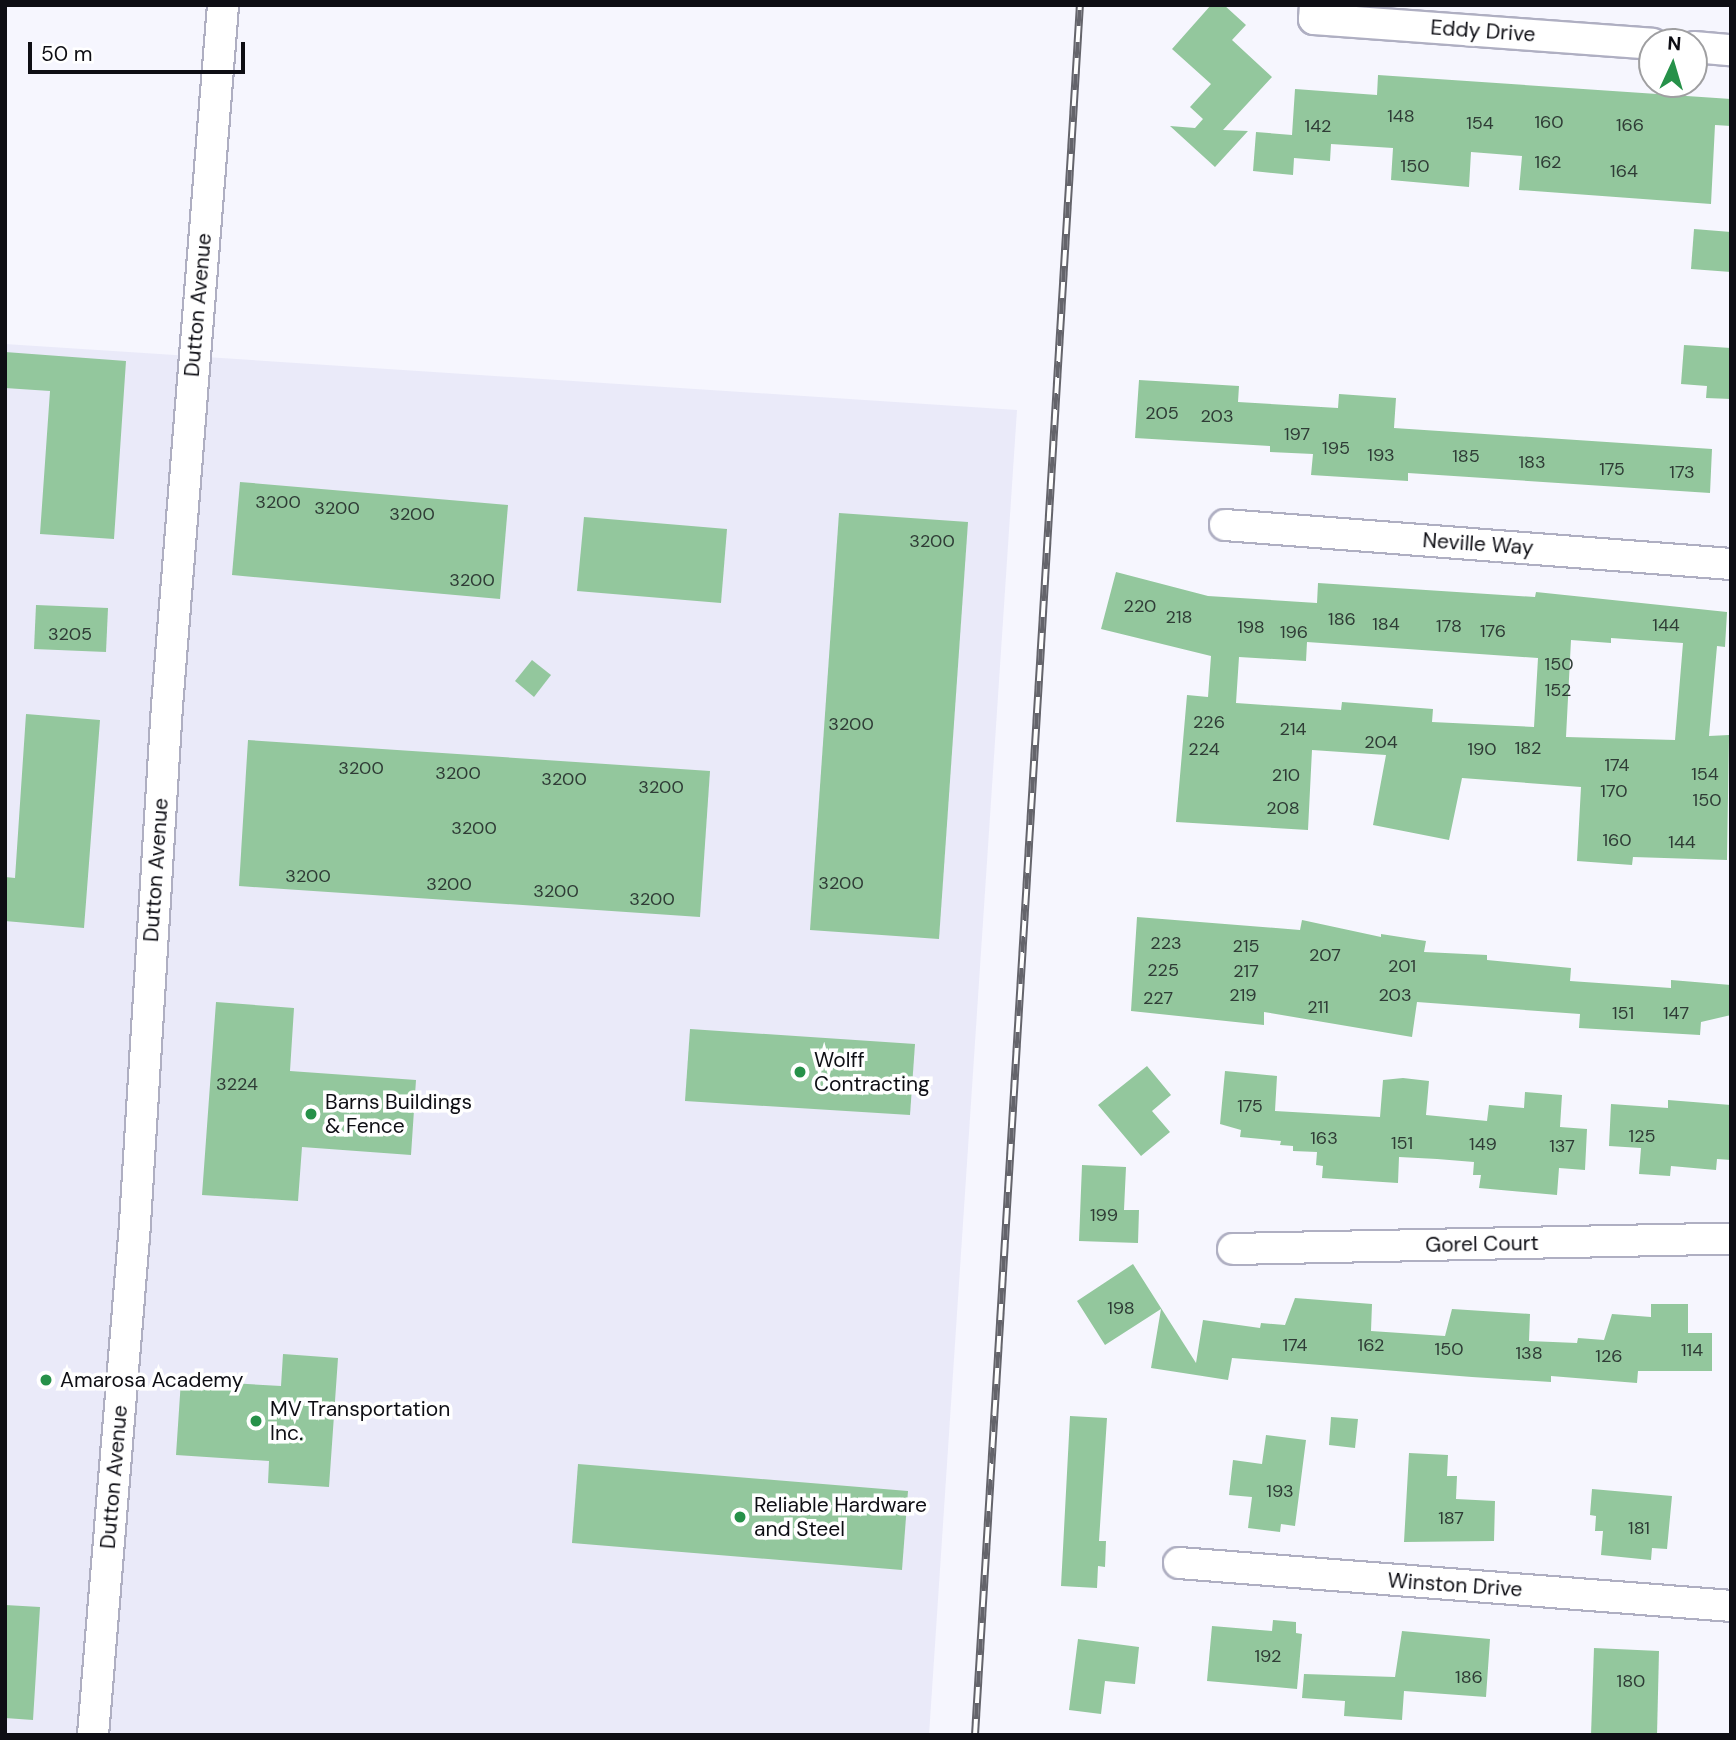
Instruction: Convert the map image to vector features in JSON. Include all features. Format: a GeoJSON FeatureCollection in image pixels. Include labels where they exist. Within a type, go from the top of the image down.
{"type":"FeatureCollection","features":[{"type":"Feature","properties":{"kind":"street","name":"Dutton Avenue"},"geometry":{"type":"LineString","coordinates":[[93,1735],[134,1239],[167,706],[223,5]]}},
{"type":"Feature","properties":{"kind":"street","name":"Eddy Drive"},"geometry":{"type":"LineString","coordinates":[[1314,12],[1638,43]]}},
{"type":"Feature","properties":{"kind":"street"},"geometry":{"type":"LineString","coordinates":[[1708,48],[1731,50]]}},
{"type":"Feature","properties":{"kind":"street","name":"Neville Way"},"geometry":{"type":"LineString","coordinates":[[1225,524],[1731,564]]}},
{"type":"Feature","properties":{"kind":"street","name":"Gorel Court"},"geometry":{"type":"LineString","coordinates":[[1233,1249],[1731,1239]]}},
{"type":"Feature","properties":{"kind":"street","name":"Winston Drive"},"geometry":{"type":"LineString","coordinates":[[1179,1563],[1731,1606]]}},
{"type":"Feature","properties":{"kind":"shaded area"},"geometry":{"type":"Polygon","coordinates":[[[5,344],[1017,410],[929,1735],[5,1735],[5,344]]]}},
{"type":"Feature","properties":{"kind":"building"},"geometry":{"type":"Polygon","coordinates":[[[1211,5],[1224,5],[1246,25],[1232,40],[1272,77],[1223,130],[1248,131],[1215,167],[1170,126],[1195,128],[1203,119],[1190,107],[1211,84],[1172,49],[1211,5]]]}},
{"type":"Feature","properties":{"kind":"building"},"geometry":{"type":"Polygon","coordinates":[[[1378,75],[1638,93],[1638,98],[1731,99],[1731,126],[1715,125],[1711,204],[1519,190],[1522,156],[1471,152],[1469,187],[1391,180],[1393,148],[1331,144],[1330,161],[1294,158],[1293,175],[1253,171],[1256,132],[1292,135],[1295,89],[1377,95],[1378,75]]]}},
{"type":"Feature","properties":{"kind":"building"},"geometry":{"type":"Polygon","coordinates":[[[1694,229],[1731,232],[1731,272],[1691,269],[1694,229]]]}},
{"type":"Feature","properties":{"kind":"building"},"geometry":{"type":"Polygon","coordinates":[[[1684,345],[1731,348],[1731,399],[1706,398],[1707,386],[1681,384],[1684,345]]]}},
{"type":"Feature","properties":{"kind":"building"},"geometry":{"type":"Polygon","coordinates":[[[5,352],[126,361],[114,539],[40,534],[50,391],[5,388],[5,352]]]}},
{"type":"Feature","properties":{"kind":"building"},"geometry":{"type":"Polygon","coordinates":[[[1139,380],[1239,386],[1238,402],[1338,408],[1339,394],[1396,398],[1394,428],[1712,449],[1710,493],[1408,473],[1408,481],[1311,475],[1313,454],[1270,452],[1270,446],[1135,438],[1139,380]]]}},
{"type":"Feature","properties":{"kind":"building"},"geometry":{"type":"Polygon","coordinates":[[[240,482],[508,505],[500,599],[232,575],[240,482]]]}},
{"type":"Feature","properties":{"kind":"building"},"geometry":{"type":"Polygon","coordinates":[[[839,513],[968,522],[939,939],[810,930],[839,513]]]}},
{"type":"Feature","properties":{"kind":"building"},"geometry":{"type":"Polygon","coordinates":[[[584,517],[727,529],[721,603],[577,591],[584,517]]]}},
{"type":"Feature","properties":{"kind":"building"},"geometry":{"type":"Polygon","coordinates":[[[1116,572],[1208,596],[1317,603],[1318,583],[1535,597],[1536,592],[1727,612],[1725,647],[1717,646],[1709,736],[1729,735],[1727,860],[1633,857],[1632,865],[1577,861],[1581,787],[1462,778],[1449,840],[1373,825],[1386,755],[1312,750],[1308,830],[1176,822],[1187,695],[1208,697],[1211,656],[1101,629],[1116,572]],[[1611,638],[1611,643],[1571,640],[1566,737],[1675,740],[1683,643],[1611,638]],[[1307,642],[1306,661],[1239,657],[1236,703],[1341,710],[1342,702],[1433,709],[1432,722],[1534,727],[1538,658],[1307,642]]]}},
{"type":"Feature","properties":{"kind":"building"},"geometry":{"type":"Polygon","coordinates":[[[36,605],[108,608],[106,652],[34,649],[36,605]]]}},
{"type":"Feature","properties":{"kind":"building"},"geometry":{"type":"Polygon","coordinates":[[[532,660],[551,675],[534,697],[515,681],[532,660]]]}},
{"type":"Feature","properties":{"kind":"building"},"geometry":{"type":"Polygon","coordinates":[[[26,714],[100,720],[84,928],[5,921],[5,877],[15,878],[26,714]]]}},
{"type":"Feature","properties":{"kind":"building"},"geometry":{"type":"Polygon","coordinates":[[[248,740],[710,771],[700,917],[239,886],[248,740]]]}},
{"type":"Feature","properties":{"kind":"building"},"geometry":{"type":"Polygon","coordinates":[[[1137,917],[1300,930],[1302,920],[1381,937],[1381,934],[1426,941],[1424,952],[1487,955],[1487,960],[1571,968],[1570,981],[1671,988],[1671,980],[1731,985],[1731,1015],[1701,1022],[1700,1035],[1579,1028],[1580,1014],[1417,1002],[1412,1037],[1264,1012],[1264,1025],[1131,1011],[1137,917]]]}},
{"type":"Feature","properties":{"kind":"building","name":"Barns Buildings & Fence"},"geometry":{"type":"Polygon","coordinates":[[[216,1002],[294,1008],[290,1071],[416,1080],[411,1155],[302,1147],[298,1201],[202,1195],[216,1002]]]}},
{"type":"Feature","properties":{"kind":"building","name":"Wolff Contracting"},"geometry":{"type":"Polygon","coordinates":[[[690,1029],[915,1044],[910,1115],[685,1101],[690,1029]]]}},
{"type":"Feature","properties":{"kind":"building"},"geometry":{"type":"Polygon","coordinates":[[[1147,1066],[1171,1095],[1152,1111],[1170,1132],[1141,1156],[1098,1105],[1147,1066]]]}},
{"type":"Feature","properties":{"kind":"building"},"geometry":{"type":"Polygon","coordinates":[[[1225,1071],[1277,1076],[1275,1111],[1380,1117],[1383,1080],[1403,1078],[1429,1081],[1426,1115],[1487,1121],[1489,1105],[1524,1108],[1525,1092],[1562,1095],[1560,1127],[1587,1129],[1585,1170],[1559,1168],[1557,1195],[1479,1188],[1481,1175],[1473,1175],[1474,1162],[1437,1159],[1399,1157],[1398,1183],[1322,1178],[1323,1166],[1316,1165],[1317,1152],[1293,1151],[1293,1146],[1280,1145],[1281,1141],[1240,1137],[1241,1130],[1220,1124],[1225,1071]]]}},
{"type":"Feature","properties":{"kind":"building"},"geometry":{"type":"Polygon","coordinates":[[[1668,1100],[1731,1105],[1731,1160],[1717,1159],[1716,1170],[1671,1166],[1670,1176],[1639,1174],[1641,1148],[1609,1146],[1611,1104],[1668,1108],[1668,1100]]]}},
{"type":"Feature","properties":{"kind":"building"},"geometry":{"type":"Polygon","coordinates":[[[1082,1165],[1126,1167],[1124,1210],[1139,1210],[1138,1243],[1079,1241],[1082,1165]]]}},
{"type":"Feature","properties":{"kind":"building"},"geometry":{"type":"Polygon","coordinates":[[[1133,1264],[1196,1363],[1203,1320],[1260,1328],[1261,1323],[1285,1325],[1295,1298],[1372,1304],[1371,1331],[1445,1336],[1452,1309],[1530,1314],[1529,1341],[1577,1343],[1578,1338],[1604,1340],[1612,1314],[1651,1317],[1651,1304],[1688,1304],[1688,1333],[1712,1333],[1712,1371],[1638,1371],[1637,1383],[1551,1376],[1551,1382],[1232,1358],[1228,1380],[1151,1368],[1161,1309],[1105,1345],[1077,1301],[1133,1264]]]}},
{"type":"Feature","properties":{"kind":"building","name":"MV Transportation Inc."},"geometry":{"type":"Polygon","coordinates":[[[283,1354],[338,1358],[329,1487],[268,1483],[269,1461],[176,1455],[181,1380],[281,1386],[283,1354]]]}},
{"type":"Feature","properties":{"kind":"building"},"geometry":{"type":"Polygon","coordinates":[[[1070,1416],[1107,1418],[1099,1541],[1106,1541],[1105,1567],[1098,1566],[1097,1588],[1061,1586],[1070,1416]]]}},
{"type":"Feature","properties":{"kind":"building"},"geometry":{"type":"Polygon","coordinates":[[[1331,1417],[1358,1419],[1355,1448],[1329,1445],[1331,1417]]]}},
{"type":"Feature","properties":{"kind":"building"},"geometry":{"type":"Polygon","coordinates":[[[1266,1435],[1306,1440],[1295,1526],[1281,1524],[1280,1532],[1248,1528],[1252,1497],[1229,1495],[1233,1460],[1262,1464],[1266,1435]]]}},
{"type":"Feature","properties":{"kind":"building"},"geometry":{"type":"Polygon","coordinates":[[[1409,1453],[1448,1455],[1447,1476],[1457,1476],[1456,1499],[1495,1501],[1494,1541],[1404,1542],[1409,1453]]]}},
{"type":"Feature","properties":{"kind":"building","name":"Reliable Hardware and Steel"},"geometry":{"type":"Polygon","coordinates":[[[578,1464],[908,1491],[902,1570],[572,1543],[578,1464]]]}},
{"type":"Feature","properties":{"kind":"building"},"geometry":{"type":"Polygon","coordinates":[[[1592,1489],[1672,1496],[1667,1549],[1652,1548],[1651,1560],[1601,1555],[1603,1531],[1595,1531],[1596,1516],[1590,1515],[1592,1489]]]}},
{"type":"Feature","properties":{"kind":"building"},"geometry":{"type":"Polygon","coordinates":[[[5,1605],[40,1607],[33,1720],[5,1718],[5,1605]]]}},
{"type":"Feature","properties":{"kind":"building"},"geometry":{"type":"Polygon","coordinates":[[[1273,1620],[1296,1622],[1296,1633],[1302,1634],[1297,1689],[1207,1681],[1212,1626],[1272,1631],[1273,1620]]]}},
{"type":"Feature","properties":{"kind":"building"},"geometry":{"type":"Polygon","coordinates":[[[1402,1631],[1490,1639],[1486,1697],[1404,1691],[1402,1720],[1344,1716],[1345,1701],[1302,1698],[1304,1674],[1395,1677],[1402,1631]]]}},
{"type":"Feature","properties":{"kind":"building"},"geometry":{"type":"Polygon","coordinates":[[[1078,1639],[1139,1647],[1135,1684],[1105,1681],[1101,1714],[1069,1710],[1078,1639]]]}},
{"type":"Feature","properties":{"kind":"building"},"geometry":{"type":"Polygon","coordinates":[[[1594,1648],[1659,1651],[1657,1735],[1591,1735],[1594,1648]]]}},
{"type":"Feature","properties":{"kind":"railway"},"geometry":{"type":"LineString","coordinates":[[975,1735],[1080,5]]}},
{"type":"Feature","properties":{"kind":"place","name":"Wolff Contracting"},"geometry":{"type":"Point","coordinates":[800,1072]}},
{"type":"Feature","properties":{"kind":"place","name":"Barns Buildings & Fence"},"geometry":{"type":"Point","coordinates":[311,1114]}},
{"type":"Feature","properties":{"kind":"place","name":"Amarosa Academy"},"geometry":{"type":"Point","coordinates":[46,1380]}},
{"type":"Feature","properties":{"kind":"place","name":"MV Transportation Inc."},"geometry":{"type":"Point","coordinates":[256,1421]}},
{"type":"Feature","properties":{"kind":"place","name":"Reliable Hardware and Steel"},"geometry":{"type":"Point","coordinates":[740,1517]}}]}
